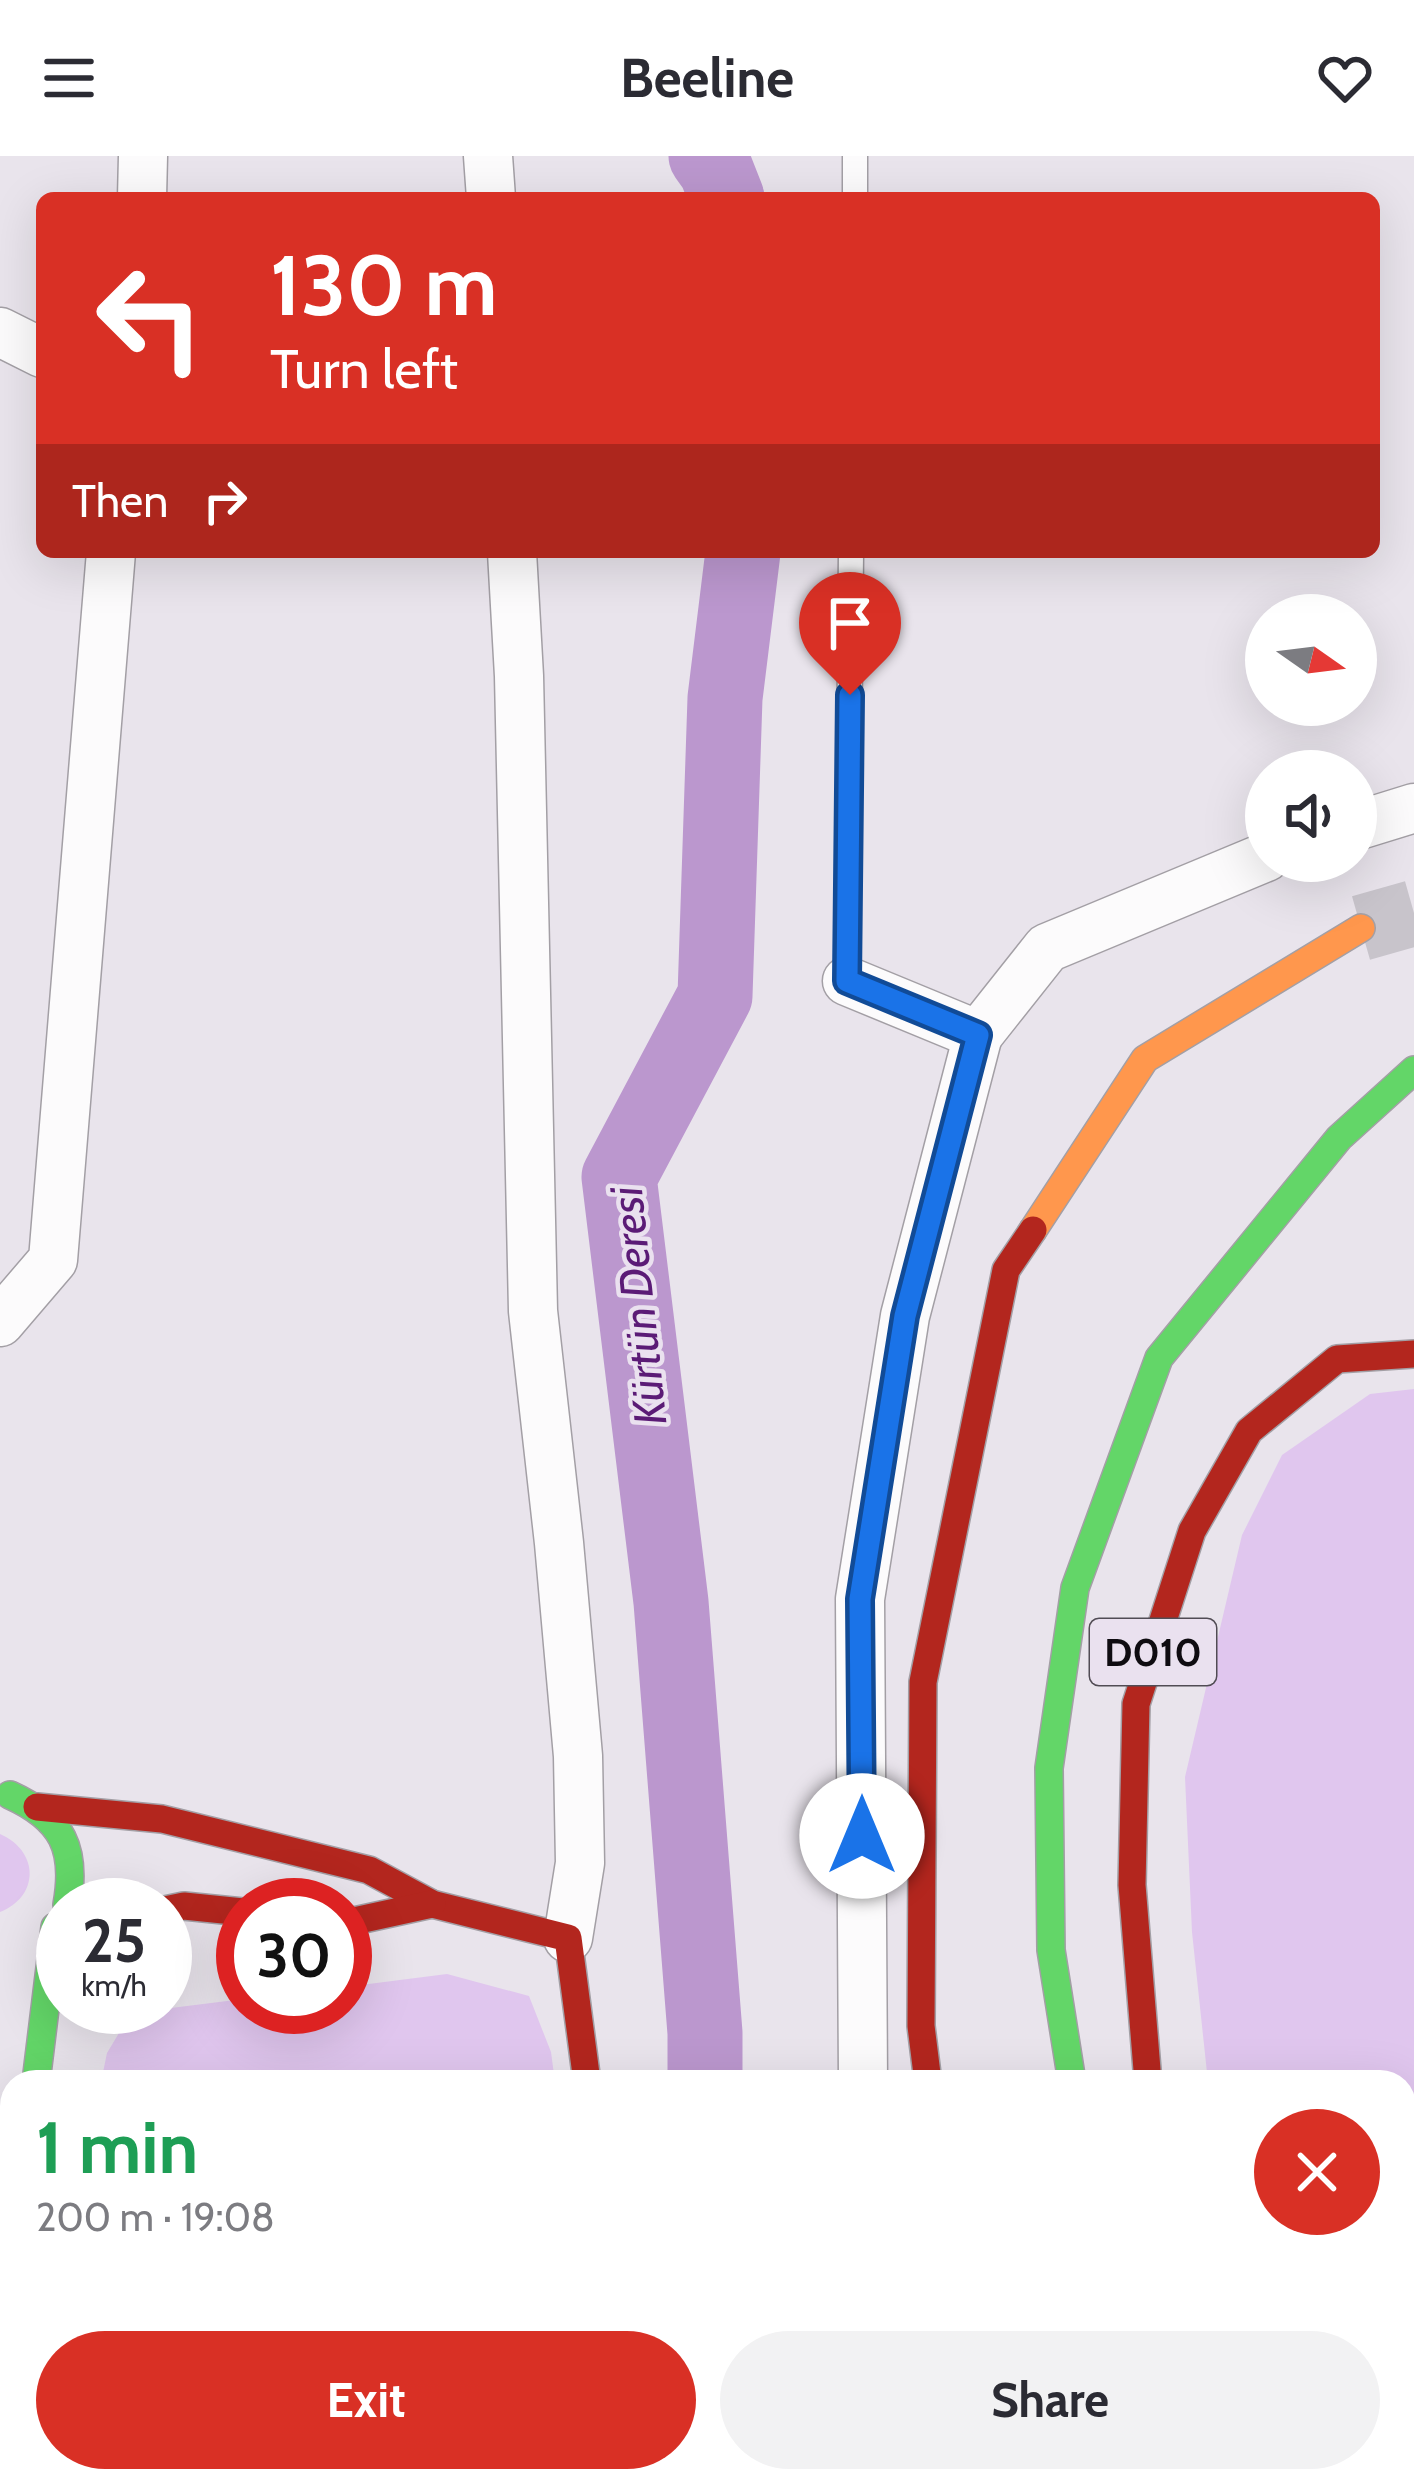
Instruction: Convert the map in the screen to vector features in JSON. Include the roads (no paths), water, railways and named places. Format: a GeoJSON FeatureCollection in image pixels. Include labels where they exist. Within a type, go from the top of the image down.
{"type":"FeatureCollection","features":[{"type":"Feature","properties":{"kind":"main road"},"geometry":{"type":"LineString","coordinates":[[926,2070],[921,2026],[923,1682],[1006,1270],[1145,1059],[1361,928]]}},
{"type":"Feature","properties":{"kind":"main road"},"geometry":{"type":"LineString","coordinates":[[1070,2070],[1051,1950],[1049,1768],[1075,1588],[1160,1358],[1340,1138],[1414,1070]]}},
{"type":"Feature","properties":{"kind":"main road","name":"D010"},"geometry":{"type":"LineString","coordinates":[[1147,2070],[1132,1885],[1136,1704],[1192,1531],[1249,1432],[1337,1359],[1414,1354]]}},
{"type":"Feature","properties":{"kind":"main road"},"geometry":{"type":"LineString","coordinates":[[0,1794],[37,1807],[162,1820],[346,1864],[369,1870],[432,1904],[568,1938],[585,2070]]}},
{"type":"Feature","properties":{"kind":"main road"},"geometry":{"type":"LineString","coordinates":[[37,1807],[57,1826],[70,1850],[74,1878]]}},
{"type":"Feature","properties":{"kind":"main road"},"geometry":{"type":"LineString","coordinates":[[372,1917],[432,1904]]}},
{"type":"Feature","properties":{"kind":"main road"},"geometry":{"type":"LineString","coordinates":[[22,1951],[36,1944]]}},
{"type":"Feature","properties":{"kind":"main road"},"geometry":{"type":"LineString","coordinates":[[38,2070],[44,2034]]}},
{"type":"Feature","properties":{"kind":"street"},"geometry":{"type":"LineString","coordinates":[[142,156],[142,192]]}},
{"type":"Feature","properties":{"kind":"street"},"geometry":{"type":"LineString","coordinates":[[488,156],[491,192]]}},
{"type":"Feature","properties":{"kind":"street"},"geometry":{"type":"LineString","coordinates":[[0,332],[36,350]]}},
{"type":"Feature","properties":{"kind":"street"},"geometry":{"type":"LineString","coordinates":[[0,1322],[53,1260],[112,558]]}},
{"type":"Feature","properties":{"kind":"street"},"geometry":{"type":"LineString","coordinates":[[512,558],[533,1311],[578,1756],[580,1863],[568,1938]]}},
{"type":"Feature","properties":{"kind":"street"},"geometry":{"type":"LineString","coordinates":[[1377,819],[1414,808]]}},
{"type":"Feature","properties":{"kind":"street"},"geometry":{"type":"LineString","coordinates":[[863,2070],[860,1599],[905,1316],[978,1035],[1047,948],[1245,866]]}},
{"type":"Feature","properties":{"kind":"street"},"geometry":{"type":"LineString","coordinates":[[847,981],[978,1035]]}},
{"type":"Feature","properties":{"kind":"lane"},"geometry":{"type":"LineString","coordinates":[[855,156],[855,192]]}},
{"type":"Feature","properties":{"kind":"lane"},"geometry":{"type":"LineString","coordinates":[[847,981],[851,558]]}},
{"type":"Feature","properties":{"kind":"waterway","name":"Kürtün Deresi"},"geometry":{"type":"LineString","coordinates":[[706,156],[725,192]]}},
{"type":"Feature","properties":{"kind":"waterway","name":"Kürtün Deresi"},"geometry":{"type":"LineString","coordinates":[[705,2070],[671,1602],[619,1177],[715,996],[725,698],[742,558]]}},
{"type":"Feature","properties":{"kind":"tunnel"},"geometry":{"type":"LineString","coordinates":[[1361,928],[1414,913]]}}]}
